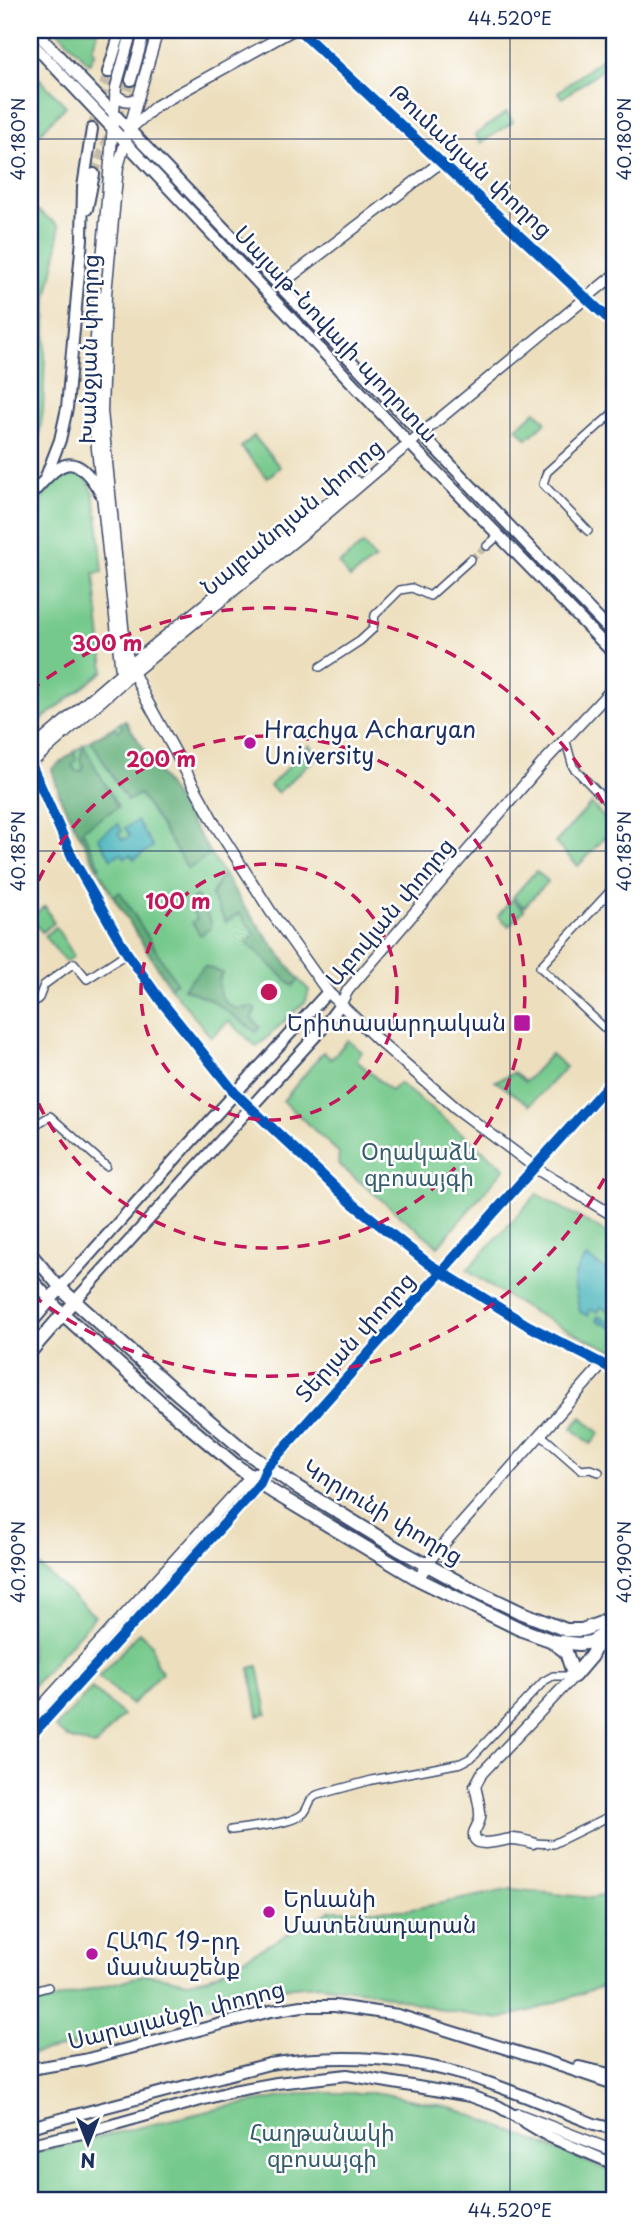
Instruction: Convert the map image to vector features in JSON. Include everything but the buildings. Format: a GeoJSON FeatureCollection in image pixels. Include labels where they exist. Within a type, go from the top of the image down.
{"type":"FeatureCollection","features":[{"type":"Feature","properties":{"kind":"highway","name":"Աբովյան փողոց"},"geometry":{"type":"LineString","coordinates":[[30,1323],[60,1288]]}},
{"type":"Feature","properties":{"kind":"highway","name":"Կորյունի փողոց"},"geometry":{"type":"LineString","coordinates":[[60,1288],[246,1452],[427,1566],[547,1624],[566,1630],[582,1630],[601,1623],[614,1613]]}},
{"type":"Feature","properties":{"kind":"highway","name":"Աբովյան փողոց"},"geometry":{"type":"LineString","coordinates":[[30,1352],[63,1314]]}},
{"type":"Feature","properties":{"kind":"highway","name":"Կորյունի փողոց"},"geometry":{"type":"LineString","coordinates":[[63,1314],[167,1408],[256,1479],[418,1580],[553,1642],[579,1644],[600,1638]]}},
{"type":"Feature","properties":{"kind":"highway"},"geometry":{"type":"LineString","coordinates":[[457,1599],[457,1590],[464,1585]]}},
{"type":"Feature","properties":{"kind":"highway"},"geometry":{"type":"LineString","coordinates":[[553,1642],[565,1652],[574,1676],[591,1656],[600,1638],[614,1628]]}},
{"type":"Feature","properties":{"kind":"main road","name":"Սայաթ-Նովայի պողոտա"},"geometry":{"type":"LineString","coordinates":[[34,30],[614,635]]}},
{"type":"Feature","properties":{"kind":"main road"},"geometry":{"type":"LineString","coordinates":[[108,72],[121,30]]}},
{"type":"Feature","properties":{"kind":"main road","name":"Խանջյան փողոց"},"geometry":{"type":"LineString","coordinates":[[121,672],[96,439],[94,365],[115,93],[132,30]]}},
{"type":"Feature","properties":{"kind":"main road"},"geometry":{"type":"LineString","coordinates":[[131,80],[145,30]]}},
{"type":"Feature","properties":{"kind":"main road","name":"Խանջյան փողոց"},"geometry":{"type":"LineString","coordinates":[[158,30],[118,167],[108,260],[102,411],[124,634],[132,668],[155,716],[216,826],[271,912],[328,992],[456,1108],[534,1167],[614,1216]]}},
{"type":"Feature","properties":{"kind":"main road"},"geometry":{"type":"LineString","coordinates":[[129,131],[156,106],[293,30]]}},
{"type":"Feature","properties":{"kind":"main road","name":"Թումանյան փողոց"},"geometry":{"type":"LineString","coordinates":[[299,30],[614,324]]}},
{"type":"Feature","properties":{"kind":"main road","name":"Սայաթ-Նովայի պողոտա"},"geometry":{"type":"LineString","coordinates":[[30,41],[408,442],[614,654]]}},
{"type":"Feature","properties":{"kind":"main road"},"geometry":{"type":"LineString","coordinates":[[115,93],[124,100],[133,101],[138,98]]}},
{"type":"Feature","properties":{"kind":"main road"},"geometry":{"type":"LineString","coordinates":[[45,479],[60,440],[65,415],[82,239],[83,187],[93,129]]}},
{"type":"Feature","properties":{"kind":"main road"},"geometry":{"type":"LineString","coordinates":[[280,285],[442,163]]}},
{"type":"Feature","properties":{"kind":"main road"},"geometry":{"type":"LineString","coordinates":[[82,239],[94,174]]}},
{"type":"Feature","properties":{"kind":"main road","name":"Նալբանդյան փողոց"},"geometry":{"type":"LineString","coordinates":[[30,763],[132,668],[584,296],[614,267]]}},
{"type":"Feature","properties":{"kind":"main road","name":"Նալբանդյան փողոց"},"geometry":{"type":"LineString","coordinates":[[584,296],[614,275]]}},
{"type":"Feature","properties":{"kind":"main road"},"geometry":{"type":"LineString","coordinates":[[30,496],[51,472],[61,466],[79,467],[91,477],[101,495]]}},
{"type":"Feature","properties":{"kind":"main road","name":"Նալբանդյան փողոց"},"geometry":{"type":"LineString","coordinates":[[30,751],[121,672],[132,668]]}},
{"type":"Feature","properties":{"kind":"main road","name":"Աբովյան փողոց"},"geometry":{"type":"LineString","coordinates":[[63,1314],[322,1029],[348,990],[565,738],[614,687]]}},
{"type":"Feature","properties":{"kind":"main road"},"geometry":{"type":"LineString","coordinates":[[30,763],[75,861],[127,953],[161,1001],[235,1093],[352,1203],[442,1273],[527,1325],[614,1370]]}},
{"type":"Feature","properties":{"kind":"main road","name":"Աբովյան փողոց"},"geometry":{"type":"LineString","coordinates":[[60,1288],[328,992]]}},
{"type":"Feature","properties":{"kind":"main road","name":"Տերյան փողոց"},"geometry":{"type":"LineString","coordinates":[[30,1737],[267,1466],[614,1078]]}},
{"type":"Feature","properties":{"kind":"main road","name":"Կորյունի փողոց"},"geometry":{"type":"LineString","coordinates":[[30,1252],[60,1288]]}},
{"type":"Feature","properties":{"kind":"main road","name":"Կորյունի փողոց"},"geometry":{"type":"LineString","coordinates":[[30,1277],[63,1314]]}},
{"type":"Feature","properties":{"kind":"main road"},"geometry":{"type":"LineString","coordinates":[[418,1580],[427,1566],[602,1364]]}},
{"type":"Feature","properties":{"kind":"main road","name":"Տերյան փողոց"},"geometry":{"type":"LineString","coordinates":[[30,1719],[256,1479]]}},
{"type":"Feature","properties":{"kind":"main road"},"geometry":{"type":"LineString","coordinates":[[533,1843],[514,1839],[482,1844],[477,1841],[474,1836],[480,1821],[480,1812],[475,1786],[481,1773],[574,1676]]}},
{"type":"Feature","properties":{"kind":"main road","name":"Սարալանջի փողոց"},"geometry":{"type":"LineString","coordinates":[[30,2070],[84,2060],[240,2018],[303,2006],[335,2006],[398,2015],[614,2084]]}},
{"type":"Feature","properties":{"kind":"main road"},"geometry":{"type":"LineString","coordinates":[[347,2075],[343,2069],[344,2062],[349,2057]]}},
{"type":"Feature","properties":{"kind":"main road"},"geometry":{"type":"LineString","coordinates":[[30,2127],[269,2064],[306,2058],[349,2057],[431,2068],[477,2080],[614,2131]]}},
{"type":"Feature","properties":{"kind":"main road"},"geometry":{"type":"LineString","coordinates":[[552,2063],[614,2075]]}},
{"type":"Feature","properties":{"kind":"main road"},"geometry":{"type":"LineString","coordinates":[[30,2144],[87,2132],[233,2091],[347,2075],[470,2096],[614,2151]]}},
{"type":"Feature","properties":{"kind":"main road"},"geometry":{"type":"LineString","coordinates":[[498,2106],[550,2137],[614,2164]]}},
{"type":"Feature","properties":{"kind":"street"},"geometry":{"type":"LineString","coordinates":[[588,531],[543,484],[544,478],[547,472],[614,412]]}},
{"type":"Feature","properties":{"kind":"street"},"geometry":{"type":"LineString","coordinates":[[487,546],[499,535]]}},
{"type":"Feature","properties":{"kind":"street"},"geometry":{"type":"LineString","coordinates":[[320,667],[360,641],[373,629],[375,615],[400,590],[412,588],[430,596],[471,559]]}},
{"type":"Feature","properties":{"kind":"street"},"geometry":{"type":"LineString","coordinates":[[565,738],[573,767],[614,809]]}},
{"type":"Feature","properties":{"kind":"street"},"geometry":{"type":"LineString","coordinates":[[614,887],[540,967],[614,1037]]}},
{"type":"Feature","properties":{"kind":"street"},"geometry":{"type":"LineString","coordinates":[[30,1006],[39,998],[44,985],[74,963],[87,979],[127,953]]}},
{"type":"Feature","properties":{"kind":"street"},"geometry":{"type":"LineString","coordinates":[[30,1135],[37,1124],[50,1116],[106,1166]]}},
{"type":"Feature","properties":{"kind":"street"},"geometry":{"type":"LineString","coordinates":[[541,1435],[581,1470],[599,1472]]}},
{"type":"Feature","properties":{"kind":"street"},"geometry":{"type":"LineString","coordinates":[[231,1830],[292,1820],[304,1812],[312,1797],[317,1795],[372,1780],[461,1763],[471,1758],[544,1681],[553,1676],[574,1676]]}},
{"type":"Feature","properties":{"kind":"street"},"geometry":{"type":"LineString","coordinates":[[533,1843],[553,1844],[614,1814]]}},
{"type":"Feature","properties":{"kind":"street"},"geometry":{"type":"LineString","coordinates":[[30,1992],[48,1987]]}},
{"type":"Feature","properties":{"kind":"green space"},"geometry":{"type":"Polygon","coordinates":[[[57,30],[98,30],[92,50],[95,52],[89,64],[57,30]]]}},
{"type":"Feature","properties":{"kind":"green space"},"geometry":{"type":"Polygon","coordinates":[[[614,50],[614,61],[562,98],[558,92],[614,50]]]}},
{"type":"Feature","properties":{"kind":"green space"},"geometry":{"type":"Polygon","coordinates":[[[30,69],[66,106],[30,143],[30,69]]]}},
{"type":"Feature","properties":{"kind":"green space"},"geometry":{"type":"Polygon","coordinates":[[[507,112],[513,122],[481,143],[475,135],[507,112]]]}},
{"type":"Feature","properties":{"kind":"green space"},"geometry":{"type":"Polygon","coordinates":[[[30,205],[59,226],[57,252],[47,298],[43,410],[39,436],[30,459],[30,205]]]}},
{"type":"Feature","properties":{"kind":"green space"},"geometry":{"type":"Polygon","coordinates":[[[536,411],[546,422],[527,439],[517,428],[536,411]]]}},
{"type":"Feature","properties":{"kind":"green space"},"geometry":{"type":"Polygon","coordinates":[[[254,436],[280,467],[267,478],[241,447],[254,436]]]}},
{"type":"Feature","properties":{"kind":"green space"},"geometry":{"type":"Polygon","coordinates":[[[71,470],[89,483],[97,513],[103,572],[94,573],[104,671],[37,723],[30,704],[30,513],[63,472],[71,470]]]}},
{"type":"Feature","properties":{"kind":"green space"},"geometry":{"type":"Polygon","coordinates":[[[363,544],[375,559],[350,578],[339,564],[363,544]]]}},
{"type":"Feature","properties":{"kind":"green space"},"geometry":{"type":"Polygon","coordinates":[[[125,720],[241,902],[309,990],[306,1001],[257,1047],[229,1021],[211,1037],[170,987],[113,896],[61,799],[52,769],[83,745],[125,720]]]}},
{"type":"Feature","properties":{"kind":"green space"},"geometry":{"type":"Polygon","coordinates":[[[125,720],[211,854],[188,869],[140,794],[127,801],[91,740],[115,727],[118,731],[123,728],[120,723],[125,720]]]}},
{"type":"Feature","properties":{"kind":"green space"},"geometry":{"type":"Polygon","coordinates":[[[83,745],[118,807],[82,830],[100,866],[97,868],[61,799],[52,769],[74,752],[76,760],[72,765],[76,771],[81,771],[84,766],[80,760],[83,745]]]}},
{"type":"Feature","properties":{"kind":"green space"},"geometry":{"type":"Polygon","coordinates":[[[309,745],[318,755],[278,793],[270,786],[309,745]]]}},
{"type":"Feature","properties":{"kind":"green space"},"geometry":{"type":"Polygon","coordinates":[[[591,804],[614,828],[578,866],[555,843],[591,804]]]}},
{"type":"Feature","properties":{"kind":"green space"},"geometry":{"type":"Polygon","coordinates":[[[536,871],[548,881],[524,907],[513,897],[536,871]]]}},
{"type":"Feature","properties":{"kind":"green space"},"geometry":{"type":"Polygon","coordinates":[[[223,873],[241,902],[299,980],[293,986],[246,942],[255,934],[239,913],[226,922],[211,896],[223,873]]]}},
{"type":"Feature","properties":{"kind":"green space"},"geometry":{"type":"Polygon","coordinates":[[[120,892],[176,982],[170,987],[113,896],[120,892]]]}},
{"type":"Feature","properties":{"kind":"green space"},"geometry":{"type":"Polygon","coordinates":[[[197,896],[211,922],[211,928],[200,935],[192,922],[197,919],[191,909],[196,906],[192,900],[197,896]]]}},
{"type":"Feature","properties":{"kind":"green space"},"geometry":{"type":"Polygon","coordinates":[[[512,899],[524,910],[509,926],[498,916],[512,899]]]}},
{"type":"Feature","properties":{"kind":"green space"},"geometry":{"type":"Polygon","coordinates":[[[45,906],[54,923],[42,932],[30,918],[45,906]]]}},
{"type":"Feature","properties":{"kind":"green space"},"geometry":{"type":"Polygon","coordinates":[[[56,927],[74,956],[66,962],[44,936],[56,927]]]}},
{"type":"Feature","properties":{"kind":"green space"},"geometry":{"type":"Polygon","coordinates":[[[205,966],[223,973],[219,990],[228,1004],[240,1009],[252,1007],[256,1010],[251,1018],[260,1027],[256,1032],[211,1000],[183,988],[205,966]]]}},
{"type":"Feature","properties":{"kind":"green space","name":"Օղակաձև զբոսայգի"},"geometry":{"type":"Polygon","coordinates":[[[348,1040],[362,1052],[356,1060],[391,1091],[399,1083],[505,1168],[438,1246],[338,1164],[339,1153],[283,1101],[323,1052],[331,1059],[348,1040]]]}},
{"type":"Feature","properties":{"kind":"green space"},"geometry":{"type":"Polygon","coordinates":[[[551,1054],[566,1067],[530,1105],[495,1081],[514,1073],[525,1082],[551,1054]]]}},
{"type":"Feature","properties":{"kind":"green space","name":"Օղակաձև զբոսայգի"},"geometry":{"type":"Polygon","coordinates":[[[537,1194],[614,1237],[614,1351],[538,1315],[467,1270],[537,1194]]]}},
{"type":"Feature","properties":{"kind":"green space"},"geometry":{"type":"Polygon","coordinates":[[[582,1417],[600,1433],[591,1444],[572,1428],[582,1417]]]}},
{"type":"Feature","properties":{"kind":"green space"},"geometry":{"type":"Polygon","coordinates":[[[30,1558],[95,1616],[30,1689],[30,1558]]]}},
{"type":"Feature","properties":{"kind":"green space"},"geometry":{"type":"Polygon","coordinates":[[[139,1632],[152,1644],[156,1664],[162,1672],[132,1705],[99,1677],[139,1632]]]}},
{"type":"Feature","properties":{"kind":"green space"},"geometry":{"type":"Polygon","coordinates":[[[258,1666],[267,1714],[258,1716],[250,1668],[258,1666]]]}},
{"type":"Feature","properties":{"kind":"green space"},"geometry":{"type":"Polygon","coordinates":[[[92,1688],[123,1715],[95,1746],[68,1738],[55,1728],[92,1688]]]}},
{"type":"Feature","properties":{"kind":"green space"},"geometry":{"type":"Polygon","coordinates":[[[512,1889],[591,1898],[614,1894],[614,1982],[537,2009],[499,2019],[447,2011],[374,1992],[317,1985],[269,1989],[72,2046],[30,2054],[30,2006],[148,1974],[188,1982],[209,1977],[332,1910],[407,1910],[512,1889]]]}},
{"type":"Feature","properties":{"kind":"green space","name":"Հաղթանակի զբոսայգի"},"geometry":{"type":"Polygon","coordinates":[[[305,2093],[380,2093],[454,2108],[614,2173],[614,2200],[30,2200],[30,2153],[226,2107],[305,2093]]]}},
{"type":"Feature","properties":{"kind":"water"},"geometry":{"type":"Polygon","coordinates":[[[137,821],[153,847],[134,859],[130,855],[125,858],[121,853],[111,859],[98,837],[118,824],[122,831],[118,833],[123,840],[130,836],[125,828],[137,821]]]}},
{"type":"Feature","properties":{"kind":"water"},"geometry":{"type":"Polygon","coordinates":[[[587,1257],[614,1276],[614,1329],[596,1320],[598,1316],[610,1322],[613,1313],[601,1307],[598,1312],[591,1309],[588,1316],[580,1312],[574,1282],[577,1270],[587,1257]]]}},
{"type":"Feature","properties":{"kind":"tunnel"},"geometry":{"type":"LineString","coordinates":[[92,129],[108,72]]}},
{"type":"Feature","properties":{"kind":"tunnel"},"geometry":{"type":"LineString","coordinates":[[94,174],[131,80]]}},
{"type":"Feature","properties":{"kind":"tunnel"},"geometry":{"type":"LineString","coordinates":[[471,559],[487,546]]}},
{"type":"Feature","properties":{"kind":"cycle path"},"geometry":{"type":"LineString","coordinates":[[299,30],[614,324]]}},
{"type":"Feature","properties":{"kind":"cycle path"},"geometry":{"type":"LineString","coordinates":[[30,762],[74,861],[127,953],[161,1001],[235,1093],[352,1203],[429,1264],[527,1325],[614,1370]]}},
{"type":"Feature","properties":{"kind":"cycle path"},"geometry":{"type":"LineString","coordinates":[[30,1737],[244,1502],[260,1483],[267,1467],[614,1078]]}},
{"type":"Feature","properties":{"kind":"place","name":"Hrachya Acharyan University"},"geometry":{"type":"Point","coordinates":[250,743]}},
{"type":"Feature","properties":{"kind":"place","name":"Երիտասարդական"},"geometry":{"type":"Point","coordinates":[522,1023]}},
{"type":"Feature","properties":{"kind":"place","name":"Երևանի Մատենադարան"},"geometry":{"type":"Point","coordinates":[269,1912]}},
{"type":"Feature","properties":{"kind":"place","name":"ՀԱՊՀ 19-րդ մասնաշենք"},"geometry":{"type":"Point","coordinates":[92,1954]}}]}
